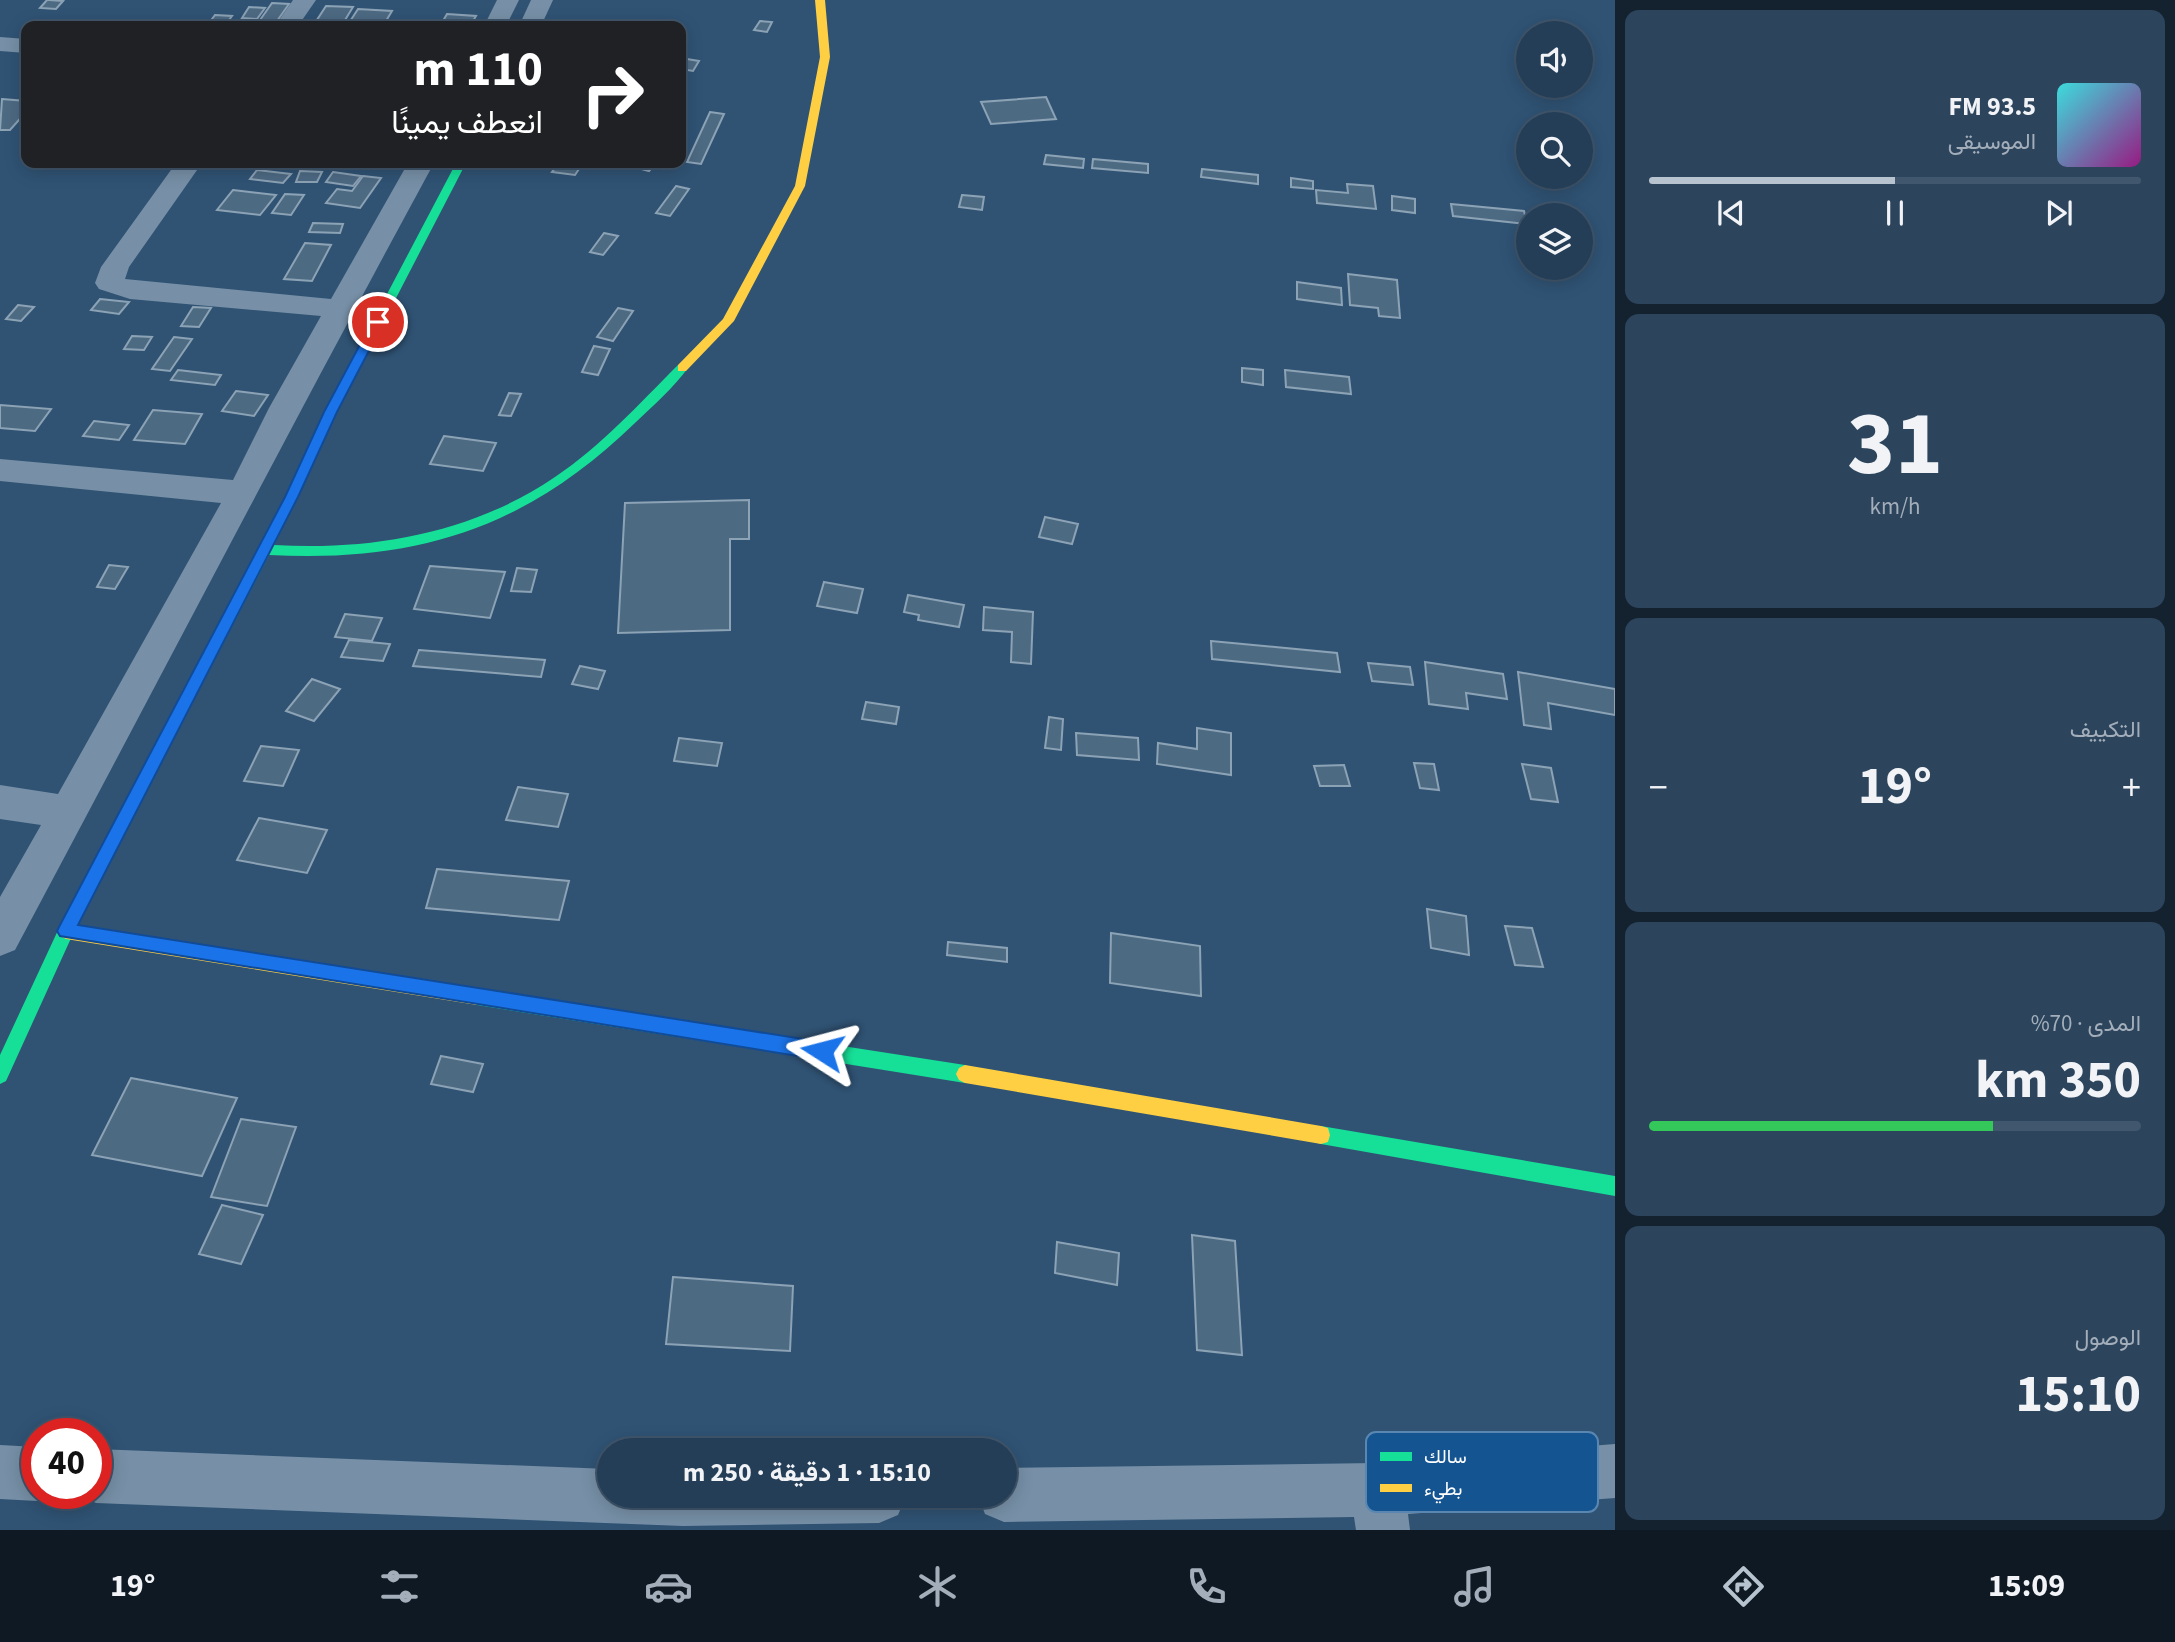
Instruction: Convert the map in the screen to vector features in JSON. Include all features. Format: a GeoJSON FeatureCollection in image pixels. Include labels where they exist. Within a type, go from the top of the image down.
{"type":"FeatureCollection","features":[{"type":"Feature","properties":{"kind":"street"},"geometry":{"type":"LineString","coordinates":[[290,21],[305,0]]}},
{"type":"Feature","properties":{"kind":"street"},"geometry":{"type":"LineString","coordinates":[[498,21],[508,0]]}},
{"type":"Feature","properties":{"kind":"street"},"geometry":{"type":"LineString","coordinates":[[532,21],[542,0]]}},
{"type":"Feature","properties":{"kind":"street"},"geometry":{"type":"LineString","coordinates":[[264,550],[335,552],[393,544],[467,527],[513,508],[559,481],[622,429],[728,321],[800,186],[825,57],[820,0]]}},
{"type":"Feature","properties":{"kind":"street"},"geometry":{"type":"LineString","coordinates":[[0,44],[21,46]]}},
{"type":"Feature","properties":{"kind":"street"},"geometry":{"type":"LineString","coordinates":[[185,168],[115,267],[109,283],[130,290],[340,309]]}},
{"type":"Feature","properties":{"kind":"street"},"geometry":{"type":"LineString","coordinates":[[0,936],[243,493],[285,408],[418,168]]}},
{"type":"Feature","properties":{"kind":"street"},"geometry":{"type":"LineString","coordinates":[[0,1075],[66,931],[458,168]]}},
{"type":"Feature","properties":{"kind":"street"},"geometry":{"type":"LineString","coordinates":[[0,470],[243,493]]}},
{"type":"Feature","properties":{"kind":"street"},"geometry":{"type":"LineString","coordinates":[[0,802],[68,812]]}},
{"type":"Feature","properties":{"kind":"street"},"geometry":{"type":"LineString","coordinates":[[66,931],[1025,1083],[1615,1186]]}},
{"type":"Feature","properties":{"kind":"street"},"geometry":{"type":"LineString","coordinates":[[0,1472],[21,1473]]}},
{"type":"Feature","properties":{"kind":"street"},"geometry":{"type":"LineString","coordinates":[[112,1477],[597,1496]]}},
{"type":"Feature","properties":{"kind":"street"},"geometry":{"type":"LineString","coordinates":[[1017,1496],[1366,1509]]}},
{"type":"Feature","properties":{"kind":"street"},"geometry":{"type":"LineString","coordinates":[[660,1508],[682,1514],[748,1508]]}},
{"type":"Feature","properties":{"kind":"building"},"geometry":{"type":"Polygon","coordinates":[[[47,0],[63,1],[56,9],[40,8],[47,0]]]}},
{"type":"Feature","properties":{"kind":"building"},"geometry":{"type":"Polygon","coordinates":[[[272,3],[289,4],[277,21],[260,20],[272,3]]]}},
{"type":"Feature","properties":{"kind":"building"},"geometry":{"type":"Polygon","coordinates":[[[326,6],[353,7],[344,21],[316,21],[326,6]]]}},
{"type":"Feature","properties":{"kind":"building"},"geometry":{"type":"Polygon","coordinates":[[[249,7],[265,8],[257,19],[242,18],[249,7]]]}},
{"type":"Feature","properties":{"kind":"building"},"geometry":{"type":"Polygon","coordinates":[[[358,9],[392,11],[386,21],[350,21],[358,9]]]}},
{"type":"Feature","properties":{"kind":"building"},"geometry":{"type":"Polygon","coordinates":[[[447,14],[476,16],[473,21],[443,21],[447,14]]]}},
{"type":"Feature","properties":{"kind":"building"},"geometry":{"type":"Polygon","coordinates":[[[215,15],[232,16],[228,21],[210,21],[215,15]]]}},
{"type":"Feature","properties":{"kind":"building"},"geometry":{"type":"Polygon","coordinates":[[[760,21],[772,22],[767,32],[754,30],[760,21]]]}},
{"type":"Feature","properties":{"kind":"building"},"geometry":{"type":"Polygon","coordinates":[[[686,59],[699,61],[693,71],[686,70],[686,59]]]}},
{"type":"Feature","properties":{"kind":"building"},"geometry":{"type":"Polygon","coordinates":[[[1046,97],[1056,119],[991,124],[981,102],[1046,97]]]}},
{"type":"Feature","properties":{"kind":"building"},"geometry":{"type":"Polygon","coordinates":[[[2,99],[21,101],[21,118],[10,130],[0,130],[2,99]]]}},
{"type":"Feature","properties":{"kind":"building"},"geometry":{"type":"Polygon","coordinates":[[[710,112],[724,114],[701,164],[687,162],[710,112]]]}},
{"type":"Feature","properties":{"kind":"building"},"geometry":{"type":"Polygon","coordinates":[[[1046,155],[1084,159],[1083,168],[1044,164],[1046,155]]]}},
{"type":"Feature","properties":{"kind":"building"},"geometry":{"type":"Polygon","coordinates":[[[1093,159],[1148,164],[1148,173],[1092,168],[1093,159]]]}},
{"type":"Feature","properties":{"kind":"building"},"geometry":{"type":"Polygon","coordinates":[[[555,168],[580,168],[575,175],[552,172],[555,168]]]}},
{"type":"Feature","properties":{"kind":"building"},"geometry":{"type":"Polygon","coordinates":[[[1202,169],[1258,175],[1258,184],[1201,177],[1202,169]]]}},
{"type":"Feature","properties":{"kind":"building"},"geometry":{"type":"Polygon","coordinates":[[[257,170],[291,174],[283,183],[250,179],[257,170]]]}},
{"type":"Feature","properties":{"kind":"building"},"geometry":{"type":"Polygon","coordinates":[[[300,171],[322,172],[317,182],[296,182],[300,171]]]}},
{"type":"Feature","properties":{"kind":"building"},"geometry":{"type":"Polygon","coordinates":[[[333,172],[361,176],[353,186],[326,182],[333,172]]]}},
{"type":"Feature","properties":{"kind":"building"},"geometry":{"type":"Polygon","coordinates":[[[363,176],[381,178],[360,208],[326,203],[337,189],[352,191],[363,176]]]}},
{"type":"Feature","properties":{"kind":"building"},"geometry":{"type":"Polygon","coordinates":[[[1291,178],[1313,181],[1313,189],[1291,187],[1291,178]]]}},
{"type":"Feature","properties":{"kind":"building"},"geometry":{"type":"Polygon","coordinates":[[[1347,184],[1373,186],[1376,209],[1317,203],[1316,190],[1348,193],[1347,184]]]}},
{"type":"Feature","properties":{"kind":"building"},"geometry":{"type":"Polygon","coordinates":[[[676,186],[689,189],[670,216],[656,213],[676,186]]]}},
{"type":"Feature","properties":{"kind":"building"},"geometry":{"type":"Polygon","coordinates":[[[233,190],[276,195],[260,215],[217,210],[233,190]]]}},
{"type":"Feature","properties":{"kind":"building"},"geometry":{"type":"Polygon","coordinates":[[[285,194],[304,195],[291,215],[272,213],[285,194]]]}},
{"type":"Feature","properties":{"kind":"building"},"geometry":{"type":"Polygon","coordinates":[[[962,195],[984,197],[982,210],[959,207],[962,195]]]}},
{"type":"Feature","properties":{"kind":"building"},"geometry":{"type":"Polygon","coordinates":[[[1392,196],[1415,199],[1415,213],[1392,210],[1392,196]]]}},
{"type":"Feature","properties":{"kind":"building"},"geometry":{"type":"Polygon","coordinates":[[[1451,204],[1516,210],[1516,223],[1453,216],[1451,204]]]}},
{"type":"Feature","properties":{"kind":"building"},"geometry":{"type":"Polygon","coordinates":[[[313,223],[343,224],[340,233],[309,232],[313,223]]]}},
{"type":"Feature","properties":{"kind":"building"},"geometry":{"type":"Polygon","coordinates":[[[604,233],[618,236],[603,255],[590,252],[604,233]]]}},
{"type":"Feature","properties":{"kind":"building"},"geometry":{"type":"Polygon","coordinates":[[[305,243],[331,245],[312,281],[284,279],[305,243]]]}},
{"type":"Feature","properties":{"kind":"building"},"geometry":{"type":"Polygon","coordinates":[[[1348,274],[1397,280],[1400,318],[1379,316],[1378,308],[1350,305],[1348,274]]]}},
{"type":"Feature","properties":{"kind":"building"},"geometry":{"type":"Polygon","coordinates":[[[1297,282],[1341,288],[1342,305],[1297,299],[1297,282]]]}},
{"type":"Feature","properties":{"kind":"building"},"geometry":{"type":"Polygon","coordinates":[[[100,299],[129,302],[119,314],[91,310],[100,299]]]}},
{"type":"Feature","properties":{"kind":"building"},"geometry":{"type":"Polygon","coordinates":[[[18,305],[34,307],[21,321],[6,319],[18,305]]]}},
{"type":"Feature","properties":{"kind":"building"},"geometry":{"type":"Polygon","coordinates":[[[193,307],[211,308],[199,327],[181,326],[193,307]]]}},
{"type":"Feature","properties":{"kind":"building"},"geometry":{"type":"Polygon","coordinates":[[[618,308],[633,311],[613,341],[597,337],[618,308]]]}},
{"type":"Feature","properties":{"kind":"building"},"geometry":{"type":"Polygon","coordinates":[[[132,336],[152,337],[144,350],[124,349],[132,336]]]}},
{"type":"Feature","properties":{"kind":"building"},"geometry":{"type":"Polygon","coordinates":[[[174,337],[192,339],[170,371],[152,369],[174,337]]]}},
{"type":"Feature","properties":{"kind":"building"},"geometry":{"type":"Polygon","coordinates":[[[594,346],[610,349],[598,375],[582,372],[594,346]]]}},
{"type":"Feature","properties":{"kind":"building"},"geometry":{"type":"Polygon","coordinates":[[[1242,368],[1263,370],[1263,385],[1242,382],[1242,368]]]}},
{"type":"Feature","properties":{"kind":"building"},"geometry":{"type":"Polygon","coordinates":[[[178,370],[221,375],[215,385],[171,380],[178,370]]]}},
{"type":"Feature","properties":{"kind":"building"},"geometry":{"type":"Polygon","coordinates":[[[1285,370],[1349,377],[1351,394],[1286,387],[1285,370]]]}},
{"type":"Feature","properties":{"kind":"building"},"geometry":{"type":"Polygon","coordinates":[[[236,391],[268,395],[254,416],[222,411],[236,391]]]}},
{"type":"Feature","properties":{"kind":"building"},"geometry":{"type":"Polygon","coordinates":[[[509,393],[521,394],[511,416],[499,415],[509,393]]]}},
{"type":"Feature","properties":{"kind":"building"},"geometry":{"type":"Polygon","coordinates":[[[0,405],[51,409],[35,431],[0,428],[0,405]]]}},
{"type":"Feature","properties":{"kind":"building"},"geometry":{"type":"Polygon","coordinates":[[[153,410],[202,414],[185,444],[134,440],[153,410]]]}},
{"type":"Feature","properties":{"kind":"building"},"geometry":{"type":"Polygon","coordinates":[[[94,421],[129,425],[119,440],[83,436],[94,421]]]}},
{"type":"Feature","properties":{"kind":"building"},"geometry":{"type":"Polygon","coordinates":[[[444,436],[496,443],[483,471],[430,464],[444,436]]]}},
{"type":"Feature","properties":{"kind":"building"},"geometry":{"type":"Polygon","coordinates":[[[749,500],[749,539],[730,539],[730,630],[618,633],[625,503],[749,500]]]}},
{"type":"Feature","properties":{"kind":"building"},"geometry":{"type":"Polygon","coordinates":[[[1045,517],[1078,524],[1072,544],[1039,537],[1045,517]]]}},
{"type":"Feature","properties":{"kind":"building"},"geometry":{"type":"Polygon","coordinates":[[[109,565],[128,567],[115,589],[97,587],[109,565]]]}},
{"type":"Feature","properties":{"kind":"building"},"geometry":{"type":"Polygon","coordinates":[[[430,566],[505,572],[490,618],[414,609],[430,566]]]}},
{"type":"Feature","properties":{"kind":"building"},"geometry":{"type":"Polygon","coordinates":[[[517,568],[537,570],[531,592],[511,591],[517,568]]]}},
{"type":"Feature","properties":{"kind":"building"},"geometry":{"type":"Polygon","coordinates":[[[824,582],[863,589],[857,613],[817,606],[824,582]]]}},
{"type":"Feature","properties":{"kind":"building"},"geometry":{"type":"Polygon","coordinates":[[[908,595],[964,605],[959,627],[918,620],[919,615],[904,612],[908,595]]]}},
{"type":"Feature","properties":{"kind":"building"},"geometry":{"type":"Polygon","coordinates":[[[984,607],[1033,612],[1031,664],[1011,662],[1012,632],[983,630],[984,607]]]}},
{"type":"Feature","properties":{"kind":"building"},"geometry":{"type":"Polygon","coordinates":[[[345,614],[382,618],[372,641],[335,637],[345,614]]]}},
{"type":"Feature","properties":{"kind":"building"},"geometry":{"type":"Polygon","coordinates":[[[349,640],[390,644],[383,661],[341,657],[349,640]]]}},
{"type":"Feature","properties":{"kind":"building"},"geometry":{"type":"Polygon","coordinates":[[[1211,641],[1337,653],[1340,672],[1212,659],[1211,641]]]}},
{"type":"Feature","properties":{"kind":"building"},"geometry":{"type":"Polygon","coordinates":[[[419,650],[545,660],[541,677],[413,666],[419,650]]]}},
{"type":"Feature","properties":{"kind":"building"},"geometry":{"type":"Polygon","coordinates":[[[1425,662],[1503,674],[1507,699],[1466,693],[1468,709],[1429,704],[1425,662]]]}},
{"type":"Feature","properties":{"kind":"building"},"geometry":{"type":"Polygon","coordinates":[[[1368,663],[1410,667],[1413,685],[1372,681],[1368,663]]]}},
{"type":"Feature","properties":{"kind":"building"},"geometry":{"type":"Polygon","coordinates":[[[580,666],[605,671],[598,689],[572,684],[580,666]]]}},
{"type":"Feature","properties":{"kind":"building"},"geometry":{"type":"Polygon","coordinates":[[[1518,672],[1615,689],[1615,715],[1548,703],[1551,729],[1524,725],[1518,672]]]}},
{"type":"Feature","properties":{"kind":"building"},"geometry":{"type":"Polygon","coordinates":[[[312,679],[340,689],[314,721],[286,711],[312,679]]]}},
{"type":"Feature","properties":{"kind":"building"},"geometry":{"type":"Polygon","coordinates":[[[866,702],[899,707],[896,724],[862,719],[866,702]]]}},
{"type":"Feature","properties":{"kind":"building"},"geometry":{"type":"Polygon","coordinates":[[[1049,717],[1063,719],[1061,750],[1045,748],[1049,717]]]}},
{"type":"Feature","properties":{"kind":"building"},"geometry":{"type":"Polygon","coordinates":[[[1197,728],[1231,733],[1231,775],[1157,764],[1158,743],[1197,749],[1197,728]]]}},
{"type":"Feature","properties":{"kind":"building"},"geometry":{"type":"Polygon","coordinates":[[[1076,733],[1138,738],[1139,760],[1077,755],[1076,733]]]}},
{"type":"Feature","properties":{"kind":"building"},"geometry":{"type":"Polygon","coordinates":[[[679,738],[722,743],[717,766],[674,761],[679,738]]]}},
{"type":"Feature","properties":{"kind":"building"},"geometry":{"type":"Polygon","coordinates":[[[261,746],[299,750],[283,786],[244,781],[261,746]]]}},
{"type":"Feature","properties":{"kind":"building"},"geometry":{"type":"Polygon","coordinates":[[[1414,763],[1434,764],[1439,790],[1420,788],[1414,763]]]}},
{"type":"Feature","properties":{"kind":"building"},"geometry":{"type":"Polygon","coordinates":[[[1522,764],[1551,768],[1558,802],[1531,799],[1522,764]]]}},
{"type":"Feature","properties":{"kind":"building"},"geometry":{"type":"Polygon","coordinates":[[[1344,765],[1350,786],[1320,786],[1314,766],[1344,765]]]}},
{"type":"Feature","properties":{"kind":"building"},"geometry":{"type":"Polygon","coordinates":[[[518,787],[568,794],[558,827],[506,820],[518,787]]]}},
{"type":"Feature","properties":{"kind":"building"},"geometry":{"type":"Polygon","coordinates":[[[259,818],[327,830],[307,873],[237,860],[259,818]]]}},
{"type":"Feature","properties":{"kind":"building"},"geometry":{"type":"Polygon","coordinates":[[[437,869],[569,881],[559,920],[426,908],[437,869]]]}},
{"type":"Feature","properties":{"kind":"building"},"geometry":{"type":"Polygon","coordinates":[[[1427,909],[1466,916],[1469,955],[1431,948],[1427,909]]]}},
{"type":"Feature","properties":{"kind":"building"},"geometry":{"type":"Polygon","coordinates":[[[1505,926],[1532,928],[1543,967],[1515,965],[1505,926]]]}},
{"type":"Feature","properties":{"kind":"building"},"geometry":{"type":"Polygon","coordinates":[[[1111,933],[1200,946],[1201,996],[1110,983],[1111,933]]]}},
{"type":"Feature","properties":{"kind":"building"},"geometry":{"type":"Polygon","coordinates":[[[948,942],[1007,948],[1007,962],[947,955],[948,942]]]}},
{"type":"Feature","properties":{"kind":"building"},"geometry":{"type":"Polygon","coordinates":[[[441,1056],[483,1064],[473,1092],[431,1084],[441,1056]]]}},
{"type":"Feature","properties":{"kind":"building"},"geometry":{"type":"Polygon","coordinates":[[[131,1078],[237,1098],[202,1176],[92,1155],[131,1078]]]}},
{"type":"Feature","properties":{"kind":"building"},"geometry":{"type":"Polygon","coordinates":[[[241,1119],[296,1127],[267,1206],[211,1197],[241,1119]]]}},
{"type":"Feature","properties":{"kind":"building"},"geometry":{"type":"Polygon","coordinates":[[[222,1205],[263,1215],[241,1264],[199,1254],[222,1205]]]}},
{"type":"Feature","properties":{"kind":"building"},"geometry":{"type":"Polygon","coordinates":[[[1192,1235],[1235,1241],[1242,1355],[1197,1350],[1192,1235]]]}},
{"type":"Feature","properties":{"kind":"building"},"geometry":{"type":"Polygon","coordinates":[[[1057,1242],[1119,1253],[1117,1285],[1055,1273],[1057,1242]]]}},
{"type":"Feature","properties":{"kind":"building"},"geometry":{"type":"Polygon","coordinates":[[[673,1277],[793,1286],[790,1351],[666,1344],[673,1277]]]}},
{"type":"Feature","properties":{"kind":"traffic: fast"},"geometry":{"type":"LineString","coordinates":[[0,1075],[66,931],[292,497],[331,412],[458,168]]}},
{"type":"Feature","properties":{"kind":"traffic: fast"},"geometry":{"type":"LineString","coordinates":[[264,550],[333,552],[391,546],[452,531],[510,509],[537,495],[593,455],[682,368]]}},
{"type":"Feature","properties":{"kind":"traffic: fast"},"geometry":{"type":"LineString","coordinates":[[477,997],[965,1074]]}},
{"type":"Feature","properties":{"kind":"traffic: fast"},"geometry":{"type":"LineString","coordinates":[[1321,1135],[1615,1186]]}},
{"type":"Feature","properties":{"kind":"traffic: slow"},"geometry":{"type":"LineString","coordinates":[[682,368],[728,321],[800,186],[825,57],[820,0]]}},
{"type":"Feature","properties":{"kind":"traffic: slow"},"geometry":{"type":"LineString","coordinates":[[66,931],[477,997]]}},
{"type":"Feature","properties":{"kind":"traffic: slow"},"geometry":{"type":"LineString","coordinates":[[965,1074],[1321,1135]]}},
{"type":"Feature","properties":{"kind":"route"},"geometry":{"type":"LineString","coordinates":[[378,322],[331,412],[292,497],[66,931],[822,1051]]}}]}
